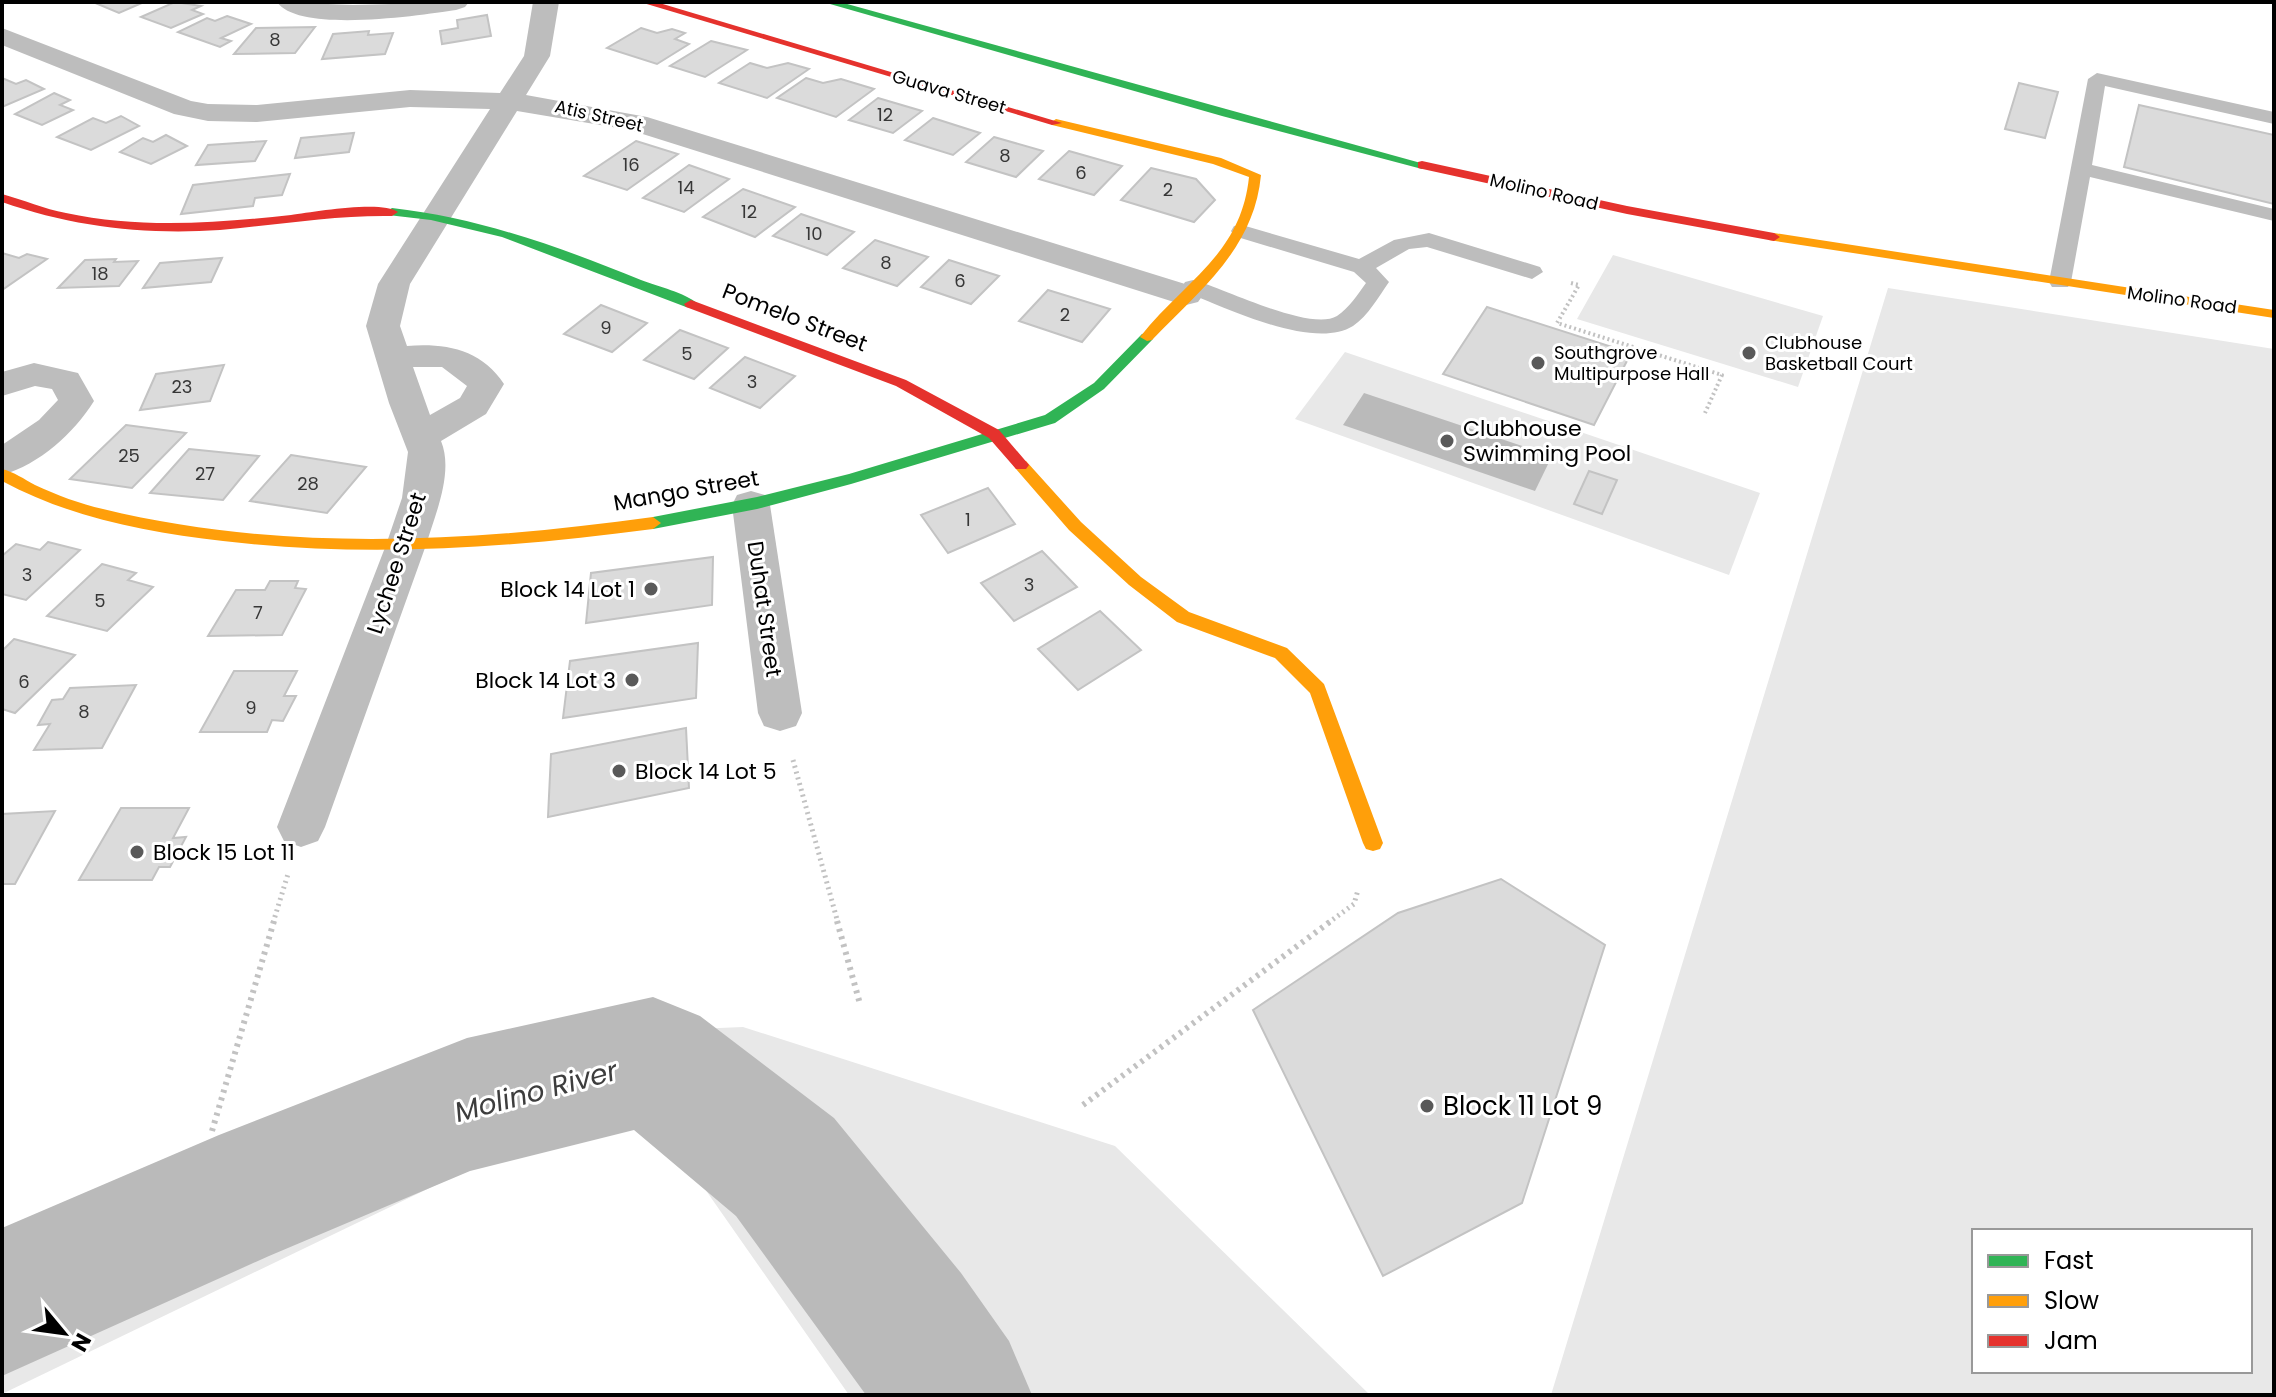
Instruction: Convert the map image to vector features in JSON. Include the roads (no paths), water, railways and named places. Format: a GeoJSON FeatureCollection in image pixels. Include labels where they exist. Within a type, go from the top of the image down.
{"type":"FeatureCollection","features":[{"type":"Feature","properties":{"kind":"street"},"geometry":{"type":"LineString","coordinates":[[290,2],[336,15],[373,15],[456,2]]}},
{"type":"Feature","properties":{"kind":"street","name":"Lychee Street"},"geometry":{"type":"LineString","coordinates":[[301,827],[421,498],[427,452],[383,326],[394,284],[537,56],[546,2]]}},
{"type":"Feature","properties":{"kind":"street","name":"Guava Street"},"geometry":{"type":"LineString","coordinates":[[645,2],[1040,119],[1217,161],[1255,175]]}},
{"type":"Feature","properties":{"kind":"street","name":"Molino Road"},"geometry":{"type":"LineString","coordinates":[[828,2],[1324,140],[1627,210],[2274,314]]}},
{"type":"Feature","properties":{"kind":"street","name":"Atis Street"},"geometry":{"type":"LineString","coordinates":[[2,36],[184,108],[206,113],[262,114],[356,101],[412,98],[549,104],[637,123],[1189,291]]}},
{"type":"Feature","properties":{"kind":"street","name":"Mango Street"},"geometry":{"type":"LineString","coordinates":[[2,474],[47,500],[123,520],[225,538],[331,547],[460,545],[568,535],[751,505],[895,467],[994,434],[1030,426],[1064,412],[1098,387],[1242,231],[1258,194],[1255,175]]}},
{"type":"Feature","properties":{"kind":"street","name":"Pomelo Street"},"geometry":{"type":"LineString","coordinates":[[2,198],[56,219],[122,228],[217,226],[373,211],[438,214],[493,229],[901,383],[994,434],[1075,526],[1135,581],[1183,617],[1281,653],[1318,689],[1373,843]]}},
{"type":"Feature","properties":{"kind":"street"},"geometry":{"type":"LineString","coordinates":[[393,358],[443,355],[465,362],[486,384],[473,406],[421,437]]}},
{"type":"Feature","properties":{"kind":"street"},"geometry":{"type":"LineString","coordinates":[[2,384],[34,374],[65,381],[76,401],[65,418],[43,437],[2,462]]}},
{"type":"Feature","properties":{"kind":"street","name":"Duhat Street"},"geometry":{"type":"LineString","coordinates":[[751,505],[780,713]]}},
{"type":"Feature","properties":{"kind":"lane"},"geometry":{"type":"LineString","coordinates":[[2060,282],[2097,79],[2274,118]]}},
{"type":"Feature","properties":{"kind":"lane"},"geometry":{"type":"LineString","coordinates":[[2081,169],[2274,215]]}},
{"type":"Feature","properties":{"kind":"lane"},"geometry":{"type":"LineString","coordinates":[[1189,291],[1293,322],[1324,328],[1343,323],[1378,282],[1362,267],[1242,231]]}},
{"type":"Feature","properties":{"kind":"lane"},"geometry":{"type":"LineString","coordinates":[[1362,267],[1405,241],[1416,239],[1429,240],[1532,272]]}},
{"type":"Feature","properties":{"kind":"waterway","name":"Molino River"},"geometry":{"type":"LineString","coordinates":[[2,1302],[219,1206],[467,1105],[653,1061],[785,1167],[908,1326],[955,1395]]}},
{"type":"Feature","properties":{"kind":"place","name":"Clubhouse Basketball Court"},"geometry":{"type":"Point","coordinates":[1749,353]}},
{"type":"Feature","properties":{"kind":"place","name":"Southgrove Multipurpose Hall"},"geometry":{"type":"Point","coordinates":[1538,363]}},
{"type":"Feature","properties":{"kind":"place","name":"Clubhouse Swimming Pool"},"geometry":{"type":"Point","coordinates":[1447,441]}},
{"type":"Feature","properties":{"kind":"place","name":"Block 14 Lot 1"},"geometry":{"type":"Point","coordinates":[651,589]}},
{"type":"Feature","properties":{"kind":"place","name":"Block 14 Lot 3"},"geometry":{"type":"Point","coordinates":[632,680]}},
{"type":"Feature","properties":{"kind":"place","name":"Block 14 Lot 5"},"geometry":{"type":"Point","coordinates":[619,771]}},
{"type":"Feature","properties":{"kind":"place","name":"Block 15 Lot 11"},"geometry":{"type":"Point","coordinates":[137,852]}},
{"type":"Feature","properties":{"kind":"place","name":"Block 11 Lot 9"},"geometry":{"type":"Point","coordinates":[1427,1106]}}]}
